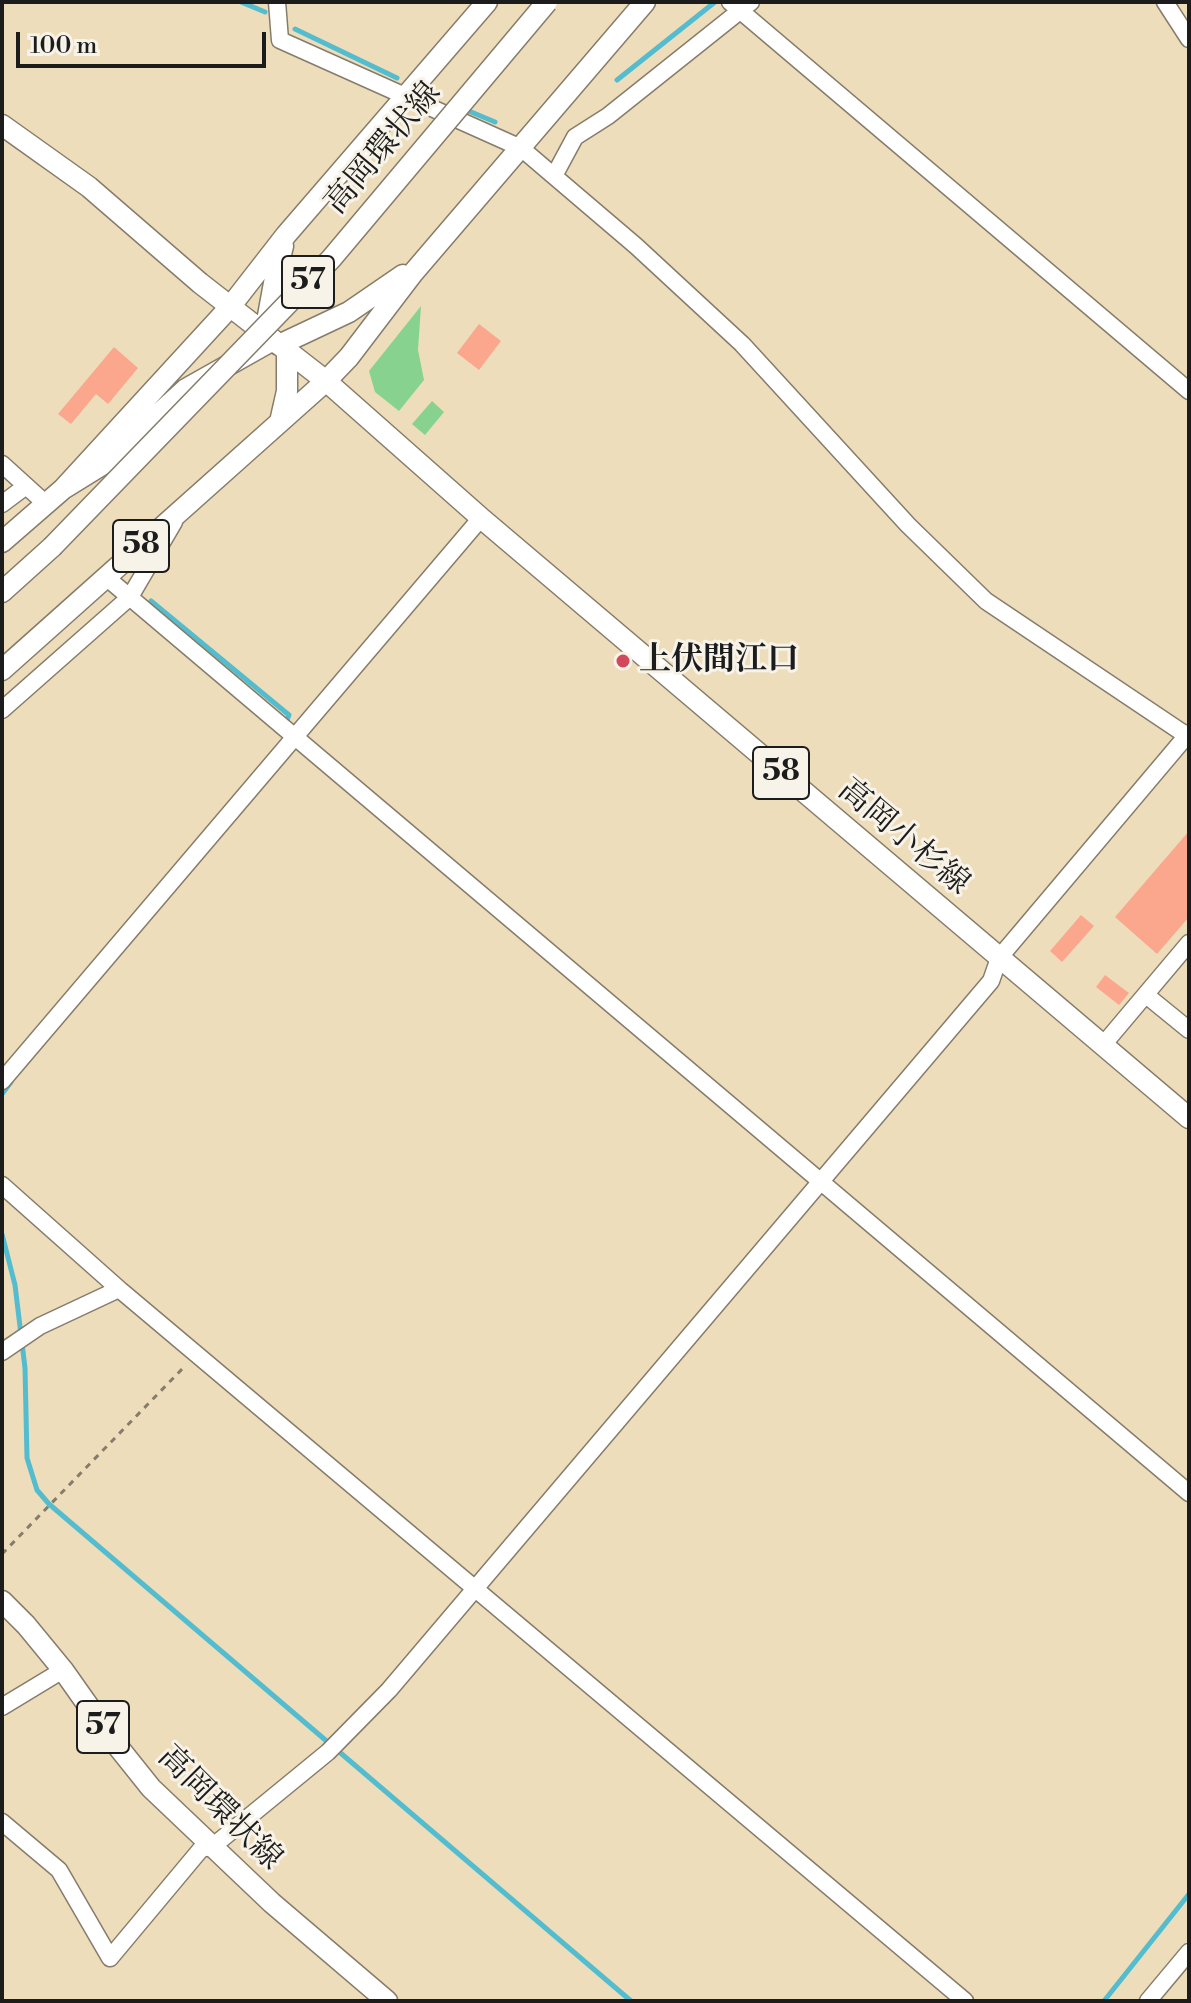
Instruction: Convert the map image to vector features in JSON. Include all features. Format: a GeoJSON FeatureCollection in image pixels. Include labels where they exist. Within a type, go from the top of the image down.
{"type":"FeatureCollection","features":[{"type":"Feature","properties":{"kind":"main road","name":"57"},"geometry":{"type":"LineString","coordinates":[[230,307],[286,235],[487,2]]}},
{"type":"Feature","properties":{"kind":"main road","name":"高岡環状線"},"geometry":{"type":"LineString","coordinates":[[2,592],[52,547],[331,259],[547,2]]}},
{"type":"Feature","properties":{"kind":"main road","name":"57"},"geometry":{"type":"LineString","coordinates":[[2,125],[89,187],[230,307],[326,381],[349,357],[423,261],[645,2]]}},
{"type":"Feature","properties":{"kind":"main road"},"geometry":{"type":"LineString","coordinates":[[280,422],[287,391],[276,343],[274,283],[286,235]]}},
{"type":"Feature","properties":{"kind":"main road"},"geometry":{"type":"LineString","coordinates":[[2,542],[63,489],[105,463],[186,389],[276,343],[349,312],[423,261]]}},
{"type":"Feature","properties":{"kind":"main road"},"geometry":{"type":"LineString","coordinates":[[63,489],[230,307]]}},
{"type":"Feature","properties":{"kind":"main road","name":"58"},"geometry":{"type":"LineString","coordinates":[[2,670],[326,381]]}},
{"type":"Feature","properties":{"kind":"main road","name":"高岡小杉線"},"geometry":{"type":"LineString","coordinates":[[326,381],[481,518],[1189,1118]]}},
{"type":"Feature","properties":{"kind":"main road","name":"高岡環状線"},"geometry":{"type":"LineString","coordinates":[[2,585],[52,547]]}},
{"type":"Feature","properties":{"kind":"main road","name":"高岡環状線"},"geometry":{"type":"LineString","coordinates":[[2,1601],[63,1670],[151,1788],[272,1903],[387,2001]]}},
{"type":"Feature","properties":{"kind":"street"},"geometry":{"type":"LineString","coordinates":[[2,1822],[59,1870],[110,1958],[201,1849],[212,1847],[328,1752],[389,1690],[991,981],[999,958],[1188,735],[986,601],[908,525],[742,344],[636,246],[521,148],[280,40],[277,2]]}},
{"type":"Feature","properties":{"kind":"street"},"geometry":{"type":"LineString","coordinates":[[1165,2],[1189,39]]}},
{"type":"Feature","properties":{"kind":"street"},"geometry":{"type":"LineString","coordinates":[[554,176],[575,137],[608,116],[741,5],[1189,391]]}},
{"type":"Feature","properties":{"kind":"street"},"geometry":{"type":"LineString","coordinates":[[2,464],[45,503]]}},
{"type":"Feature","properties":{"kind":"street"},"geometry":{"type":"LineString","coordinates":[[2,504],[26,486]]}},
{"type":"Feature","properties":{"kind":"street"},"geometry":{"type":"LineString","coordinates":[[2,710],[130,597],[181,510]]}},
{"type":"Feature","properties":{"kind":"street"},"geometry":{"type":"LineString","coordinates":[[2,1081],[481,518]]}},
{"type":"Feature","properties":{"kind":"street"},"geometry":{"type":"LineString","coordinates":[[107,578],[1189,1493]]}},
{"type":"Feature","properties":{"kind":"street"},"geometry":{"type":"LineString","coordinates":[[1103,1045],[1189,943]]}},
{"type":"Feature","properties":{"kind":"street"},"geometry":{"type":"LineString","coordinates":[[1146,995],[1189,1030]]}},
{"type":"Feature","properties":{"kind":"street"},"geometry":{"type":"LineString","coordinates":[[2,1185],[119,1289],[965,2001]]}},
{"type":"Feature","properties":{"kind":"street"},"geometry":{"type":"LineString","coordinates":[[2,1352],[40,1326],[119,1289]]}},
{"type":"Feature","properties":{"kind":"street"},"geometry":{"type":"LineString","coordinates":[[2,1707],[63,1670]]}},
{"type":"Feature","properties":{"kind":"street"},"geometry":{"type":"LineString","coordinates":[[1148,2001],[1189,1952]]}},
{"type":"Feature","properties":{"kind":"path"},"geometry":{"type":"LineString","coordinates":[[2,1554],[197,1354]]}},
{"type":"Feature","properties":{"kind":"green space"},"geometry":{"type":"Polygon","coordinates":[[[421,306],[418,350],[424,380],[399,411],[375,392],[369,371],[421,306]]]}},
{"type":"Feature","properties":{"kind":"green space"},"geometry":{"type":"Polygon","coordinates":[[[432,401],[444,412],[425,435],[412,424],[432,401]]]}},
{"type":"Feature","properties":{"kind":"building"},"geometry":{"type":"Polygon","coordinates":[[[479,324],[501,341],[479,370],[457,353],[479,324]]]}},
{"type":"Feature","properties":{"kind":"building"},"geometry":{"type":"Polygon","coordinates":[[[114,347],[138,368],[108,404],[96,394],[71,424],[58,414],[114,347]]]}},
{"type":"Feature","properties":{"kind":"building"},"geometry":{"type":"Polygon","coordinates":[[[1189,831],[1189,917],[1157,954],[1115,917],[1189,831]]]}},
{"type":"Feature","properties":{"kind":"building"},"geometry":{"type":"Polygon","coordinates":[[[1081,915],[1094,926],[1062,962],[1050,951],[1081,915]]]}},
{"type":"Feature","properties":{"kind":"building"},"geometry":{"type":"Polygon","coordinates":[[[1105,975],[1129,993],[1119,1005],[1096,987],[1105,975]]]}},
{"type":"Feature","properties":{"kind":"waterway"},"geometry":{"type":"LineString","coordinates":[[241,2],[265,12]]}},
{"type":"Feature","properties":{"kind":"waterway"},"geometry":{"type":"LineString","coordinates":[[617,80],[715,2]]}},
{"type":"Feature","properties":{"kind":"waterway"},"geometry":{"type":"LineString","coordinates":[[295,29],[397,78]]}},
{"type":"Feature","properties":{"kind":"waterway"},"geometry":{"type":"LineString","coordinates":[[464,109],[495,122]]}},
{"type":"Feature","properties":{"kind":"waterway"},"geometry":{"type":"LineString","coordinates":[[151,601],[289,715],[285,725]]}},
{"type":"Feature","properties":{"kind":"waterway"},"geometry":{"type":"LineString","coordinates":[[2,1094],[11,1082]]}},
{"type":"Feature","properties":{"kind":"waterway"},"geometry":{"type":"LineString","coordinates":[[2,1234],[15,1285],[25,1368],[27,1458],[37,1490],[49,1504],[631,2001]]}},
{"type":"Feature","properties":{"kind":"waterway"},"geometry":{"type":"LineString","coordinates":[[1104,2001],[1189,1894]]}},
{"type":"Feature","properties":{"kind":"place","name":"上伏間江口"},"geometry":{"type":"Point","coordinates":[623,661]}}]}
